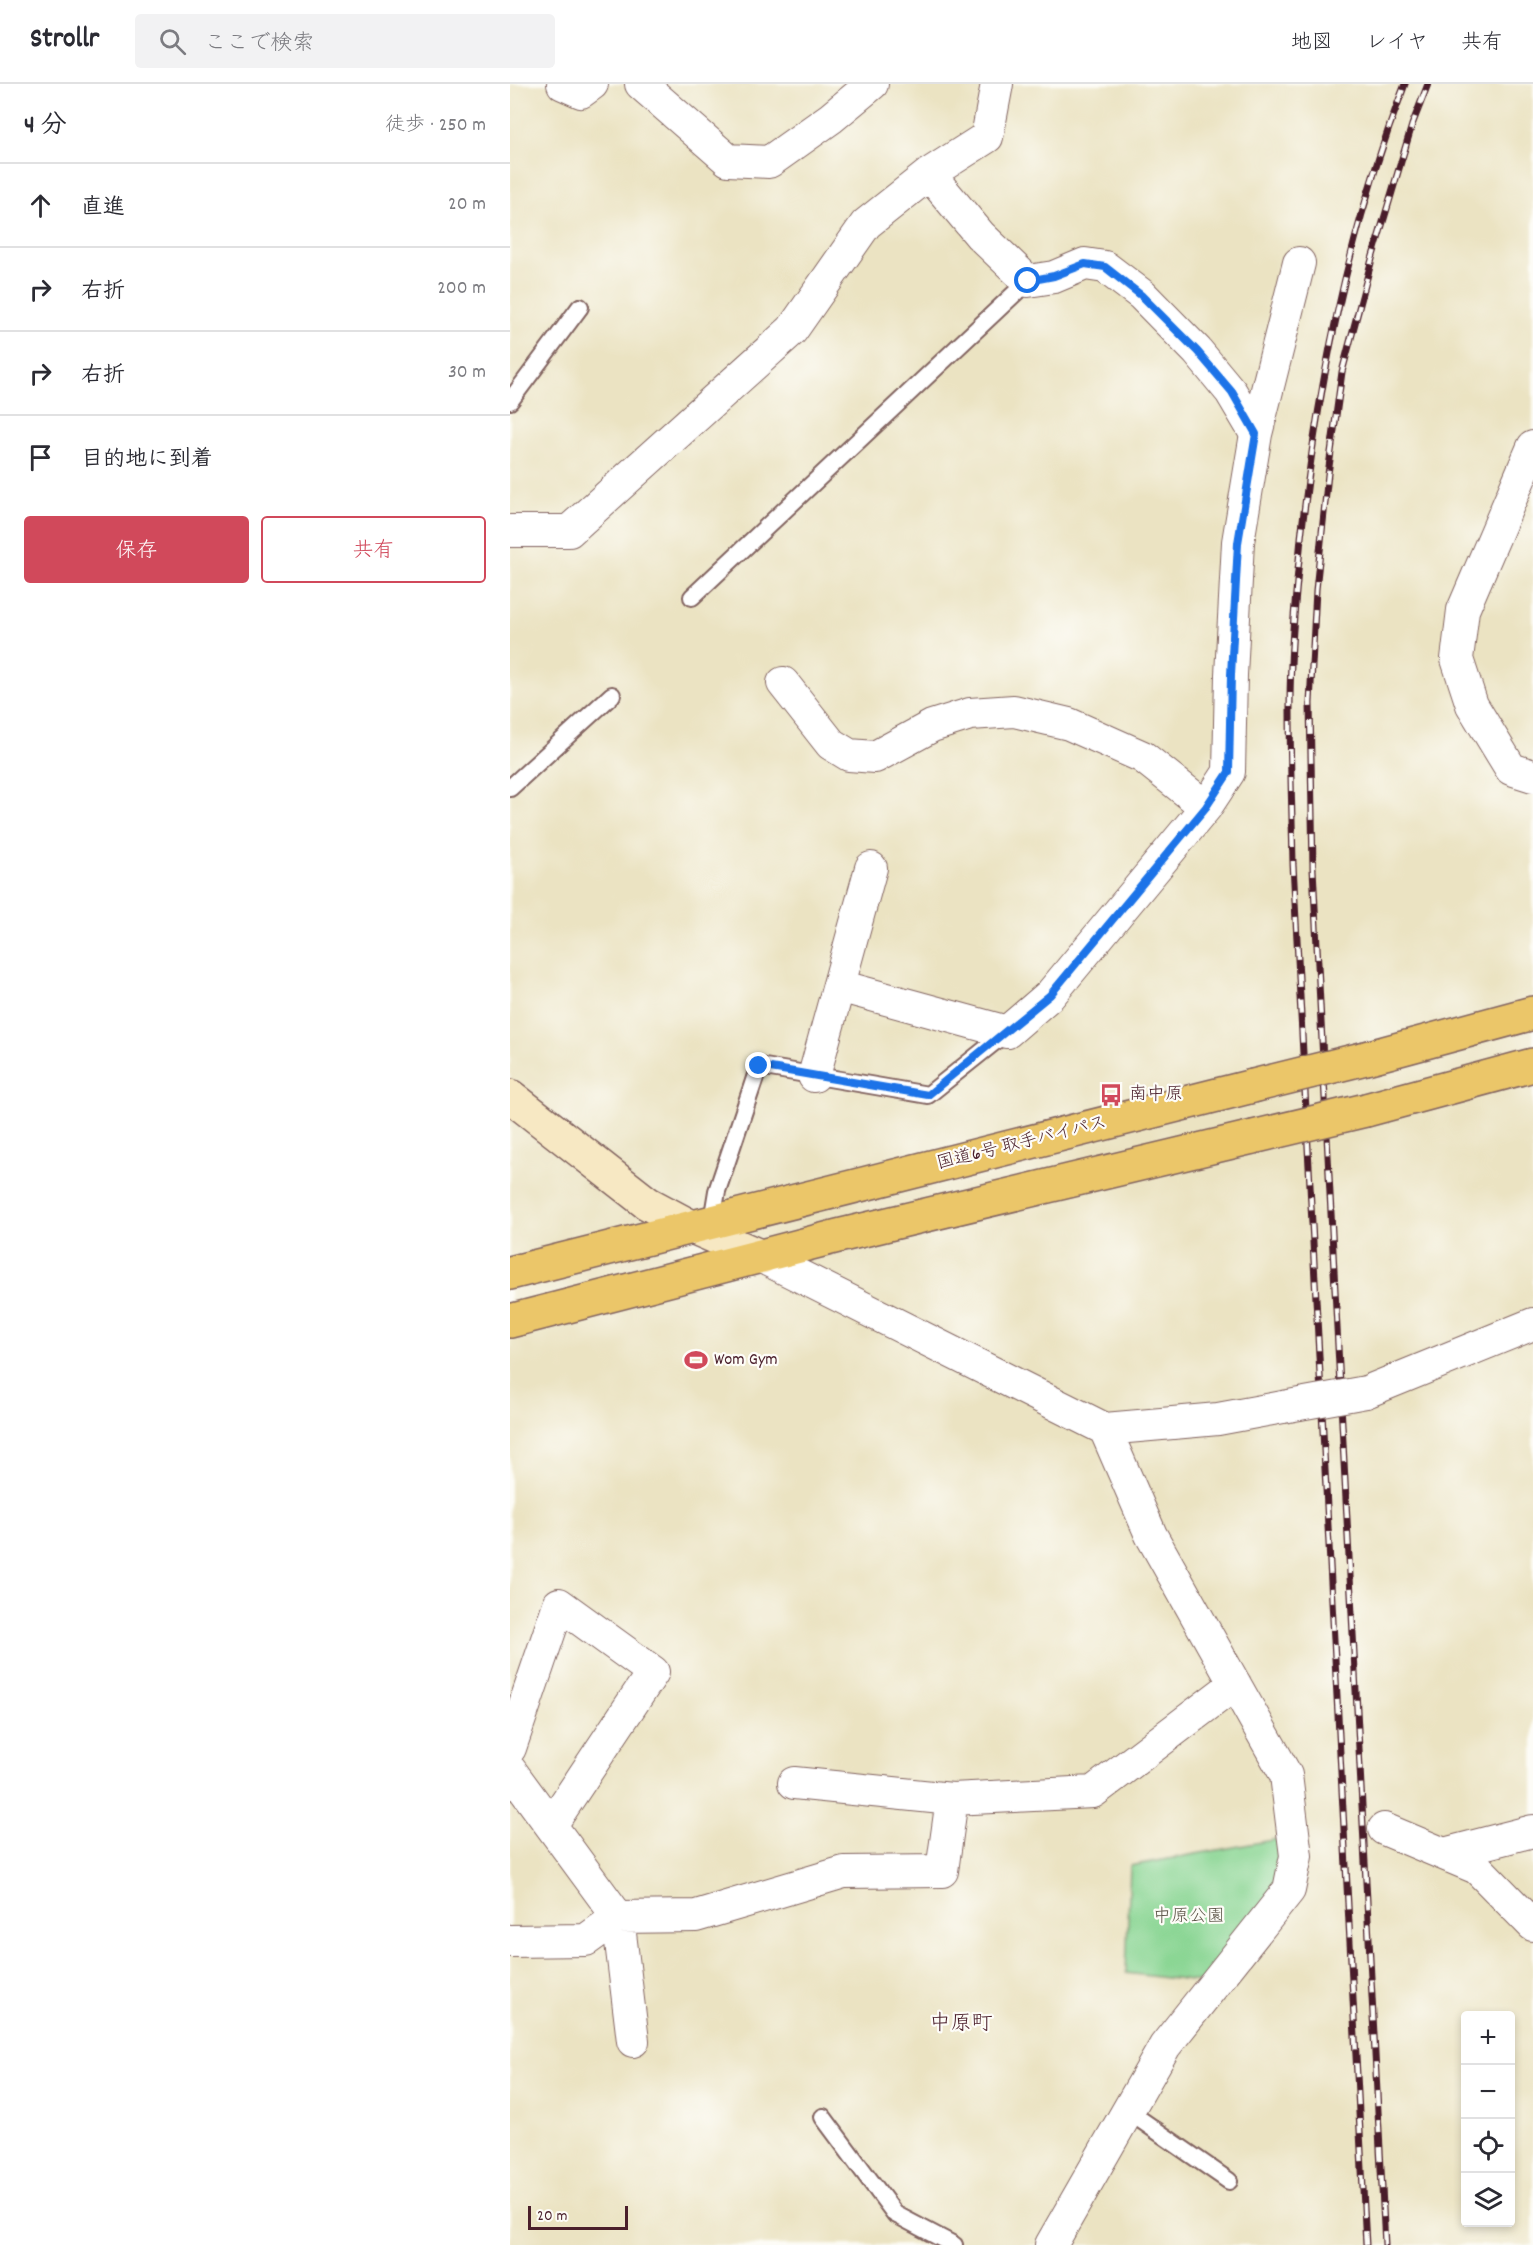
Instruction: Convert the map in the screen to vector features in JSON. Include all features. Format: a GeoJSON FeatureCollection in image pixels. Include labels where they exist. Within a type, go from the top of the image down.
{"type":"FeatureCollection","features":[{"type":"Feature","properties":{"kind":"highway","name":"国道6号 取手バイパス"},"geometry":{"type":"LineString","coordinates":[[510,1273],[1366,1058],[1533,1013]]}},
{"type":"Feature","properties":{"kind":"highway"},"geometry":{"type":"LineString","coordinates":[[510,1321],[838,1236],[1366,1110],[1533,1065]]}},
{"type":"Feature","properties":{"kind":"street"},"geometry":{"type":"LineString","coordinates":[[563,84],[581,92],[592,84]]}},
{"type":"Feature","properties":{"kind":"street"},"geometry":{"type":"LineString","coordinates":[[641,84],[728,160],[769,162],[831,118],[872,84]]}},
{"type":"Feature","properties":{"kind":"street"},"geometry":{"type":"LineString","coordinates":[[510,531],[569,531],[792,330],[866,224],[929,174],[987,137],[997,84]]}},
{"type":"Feature","properties":{"kind":"street"},"geometry":{"type":"LineString","coordinates":[[929,174],[980,235],[1028,281],[1054,276],[1085,264],[1105,267],[1142,296],[1197,351],[1232,392],[1256,434]]}},
{"type":"Feature","properties":{"kind":"street"},"geometry":{"type":"LineString","coordinates":[[839,986],[1007,1032],[1050,995],[1206,807],[1229,772],[1231,675],[1238,543],[1256,434],[1299,262]]}},
{"type":"Feature","properties":{"kind":"street"},"geometry":{"type":"LineString","coordinates":[[1533,447],[1463,610],[1457,659],[1472,705],[1511,769],[1533,776]]}},
{"type":"Feature","properties":{"kind":"street"},"geometry":{"type":"LineString","coordinates":[[783,683],[831,744],[849,755],[875,757],[932,726],[970,714],[1014,711],[1069,724],[1143,757],[1206,807]]}},
{"type":"Feature","properties":{"kind":"street"},"geometry":{"type":"LineString","coordinates":[[814,1076],[871,868]]}},
{"type":"Feature","properties":{"kind":"street"},"geometry":{"type":"LineString","coordinates":[[510,1096],[647,1203],[700,1224],[1105,1429],[1218,1419],[1366,1392],[1533,1324]]}},
{"type":"Feature","properties":{"kind":"street"},"geometry":{"type":"LineString","coordinates":[[1051,2245],[1165,2046],[1289,1890],[1296,1857],[1286,1775],[1151,1535],[1105,1429]]}},
{"type":"Feature","properties":{"kind":"street"},"geometry":{"type":"LineString","coordinates":[[510,1748],[559,1604],[653,1672],[551,1825]]}},
{"type":"Feature","properties":{"kind":"street"},"geometry":{"type":"LineString","coordinates":[[794,1783],[952,1799],[1093,1792],[1235,1684]]}},
{"type":"Feature","properties":{"kind":"street"},"geometry":{"type":"LineString","coordinates":[[510,1770],[618,1917],[633,2041]]}},
{"type":"Feature","properties":{"kind":"street"},"geometry":{"type":"LineString","coordinates":[[510,1941],[586,1940],[618,1917],[696,1916],[844,1872],[942,1871],[952,1799]]}},
{"type":"Feature","properties":{"kind":"street"},"geometry":{"type":"LineString","coordinates":[[1384,1829],[1477,1868],[1533,1925]]}},
{"type":"Feature","properties":{"kind":"street"},"geometry":{"type":"LineString","coordinates":[[1444,1854],[1533,1831]]}},
{"type":"Feature","properties":{"kind":"lane"},"geometry":{"type":"LineString","coordinates":[[692,597],[1028,281]]}},
{"type":"Feature","properties":{"kind":"lane"},"geometry":{"type":"LineString","coordinates":[[510,401],[579,307]]}},
{"type":"Feature","properties":{"kind":"lane"},"geometry":{"type":"LineString","coordinates":[[510,788],[612,695]]}},
{"type":"Feature","properties":{"kind":"lane"},"geometry":{"type":"LineString","coordinates":[[700,1224],[717,1191],[759,1066],[928,1095],[1007,1032]]}},
{"type":"Feature","properties":{"kind":"lane"},"geometry":{"type":"LineString","coordinates":[[1128,2111],[1229,2181]]}},
{"type":"Feature","properties":{"kind":"lane"},"geometry":{"type":"LineString","coordinates":[[823,2117],[895,2214],[954,2245]]}},
{"type":"Feature","properties":{"kind":"green space","name":"中原公園"},"geometry":{"type":"Polygon","coordinates":[[[1294,1836],[1296,1856],[1215,1984],[1126,1973],[1130,1866],[1294,1836]]]}},
{"type":"Feature","properties":{"kind":"railway"},"geometry":{"type":"LineString","coordinates":[[1366,2245],[1293,864],[1290,684],[1301,538],[1327,364],[1352,250],[1385,139],[1405,84]]}},
{"type":"Feature","properties":{"kind":"railway"},"geometry":{"type":"LineString","coordinates":[[1385,2245],[1313,869],[1310,703],[1316,590],[1328,474],[1342,372],[1372,259],[1412,125],[1428,84]]}},
{"type":"Feature","properties":{"kind":"place","name":"南中原"},"geometry":{"type":"Point","coordinates":[1111,1095]}},
{"type":"Feature","properties":{"kind":"place","name":"Wom Gym"},"geometry":{"type":"Point","coordinates":[696,1360]}},
{"type":"Feature","properties":{"kind":"district","name":"中原町"},"geometry":{"type":"Point","coordinates":[961,2025]}},
{"type":"Feature","properties":{"kind":"route"},"geometry":{"type":"LineString","coordinates":[[759,1066],[928,1095],[1050,995],[1206,807],[1229,772],[1231,675],[1238,543],[1256,434],[1232,392],[1197,351],[1142,296],[1105,267],[1085,264],[1054,276],[1028,281]]}}]}
